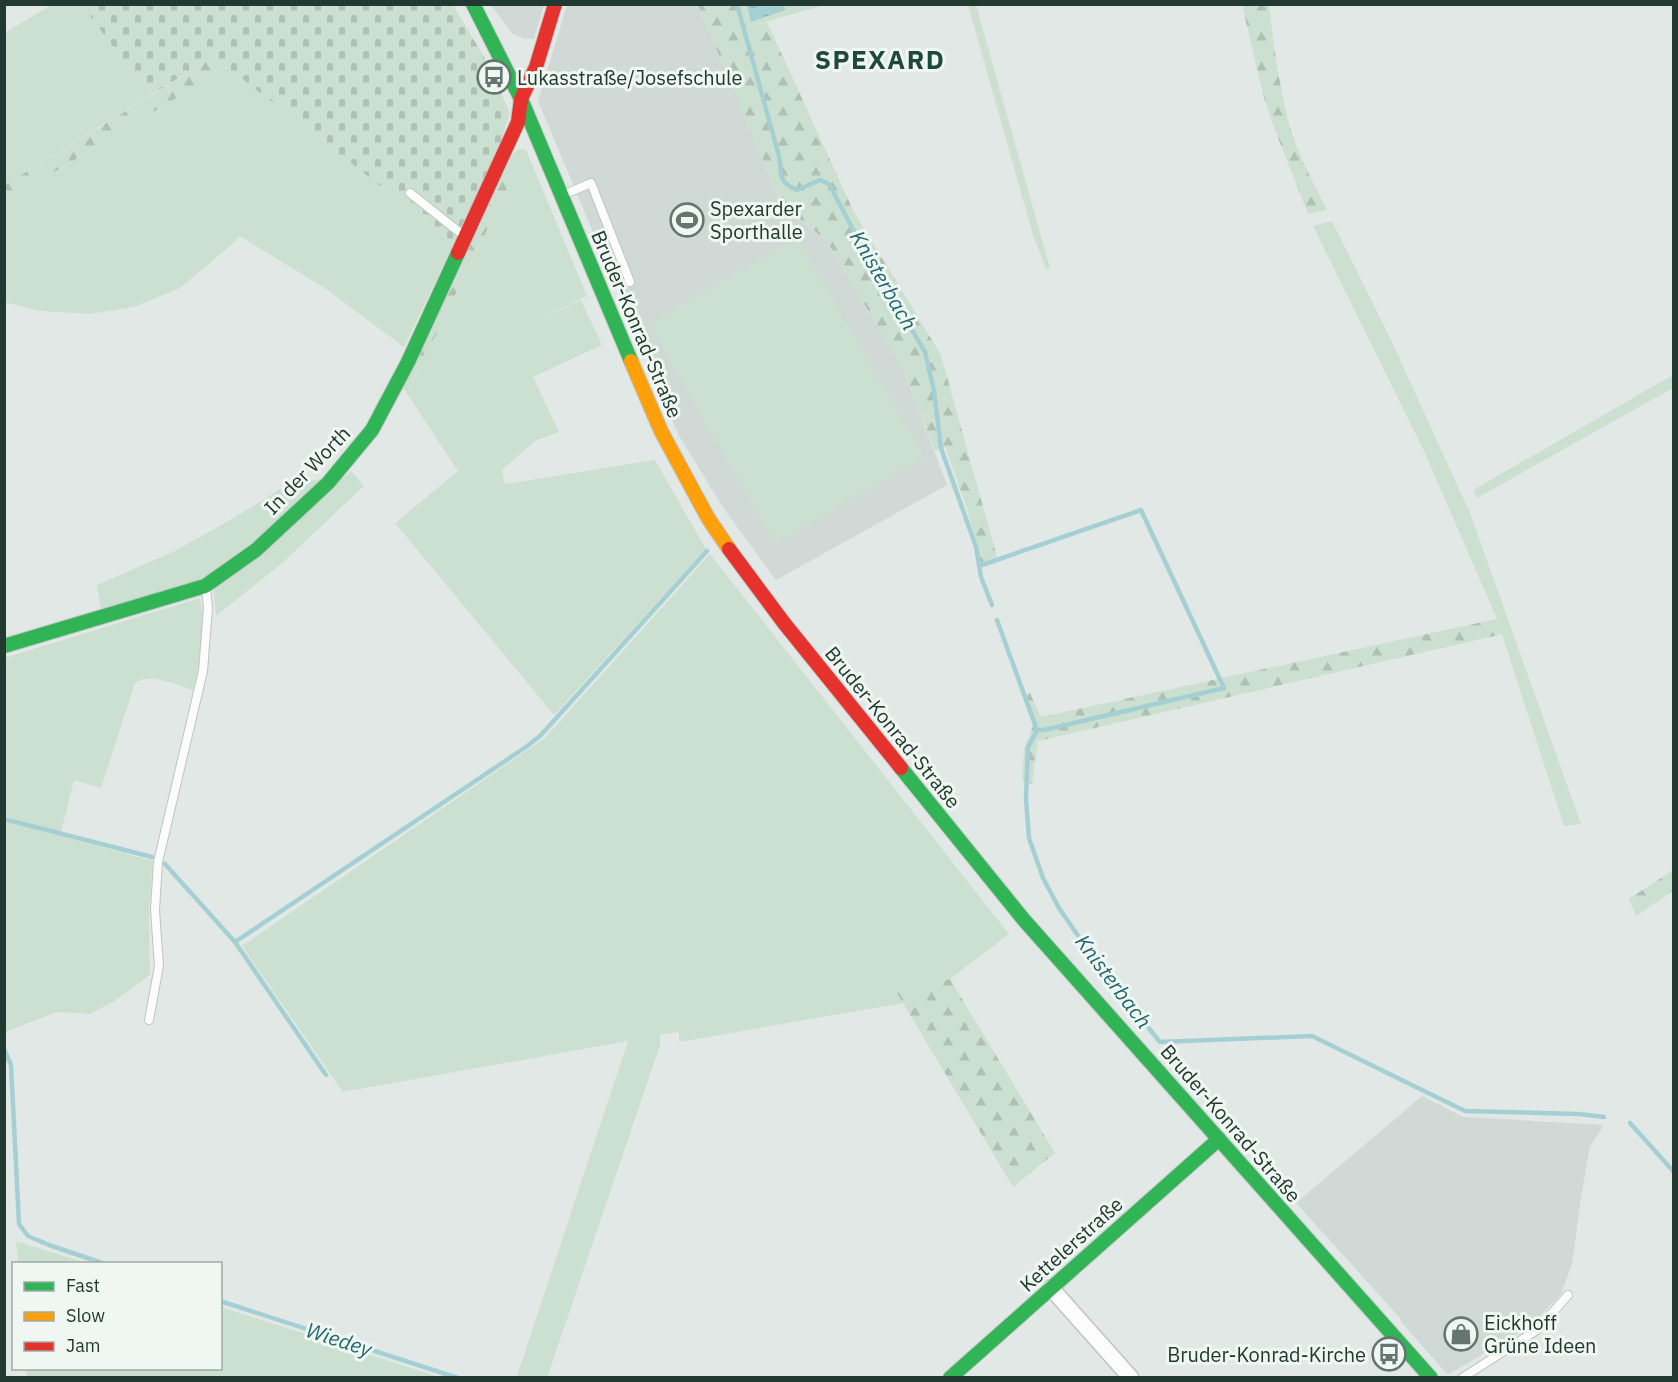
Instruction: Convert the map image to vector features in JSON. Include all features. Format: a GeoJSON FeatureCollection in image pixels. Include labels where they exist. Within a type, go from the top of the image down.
{"type":"FeatureCollection","features":[{"type":"Feature","properties":{"kind":"street","name":"Bruder-Konrad-Straße"},"geometry":{"type":"LineString","coordinates":[[473,4],[521,99],[661,431],[708,518],[738,562],[784,623],[1024,920],[1431,1377]]}},
{"type":"Feature","properties":{"kind":"street","name":"In der Worth"},"geometry":{"type":"LineString","coordinates":[[4,646],[205,586],[256,550],[328,483],[372,430],[408,362],[518,122],[521,99],[536,67],[555,4]]}},
{"type":"Feature","properties":{"kind":"street","name":"Kettelerstraße"},"geometry":{"type":"LineString","coordinates":[[950,1377],[1219,1139]]}},
{"type":"Feature","properties":{"kind":"street"},"geometry":{"type":"LineString","coordinates":[[1051,1287],[1131,1377]]}},
{"type":"Feature","properties":{"kind":"lane"},"geometry":{"type":"LineString","coordinates":[[562,196],[591,183],[630,282]]}},
{"type":"Feature","properties":{"kind":"lane"},"geometry":{"type":"LineString","coordinates":[[410,193],[466,236]]}},
{"type":"Feature","properties":{"kind":"lane"},"geometry":{"type":"LineString","coordinates":[[149,1020],[159,966],[155,910],[158,862],[203,671],[208,608],[205,586]]}},
{"type":"Feature","properties":{"kind":"lane"},"geometry":{"type":"LineString","coordinates":[[1462,1377],[1537,1330],[1568,1295]]}},
{"type":"Feature","properties":{"kind":"shaded area"},"geometry":{"type":"Polygon","coordinates":[[[491,5],[544,5],[534,39],[513,34],[491,5]]]}},
{"type":"Feature","properties":{"kind":"shaded area"},"geometry":{"type":"Polygon","coordinates":[[[567,5],[698,5],[781,203],[827,241],[903,369],[947,485],[776,580],[724,509],[678,434],[538,101],[567,5]]]}},
{"type":"Feature","properties":{"kind":"shaded area"},"geometry":{"type":"Polygon","coordinates":[[[1422,1096],[1463,1117],[1604,1125],[1590,1146],[1572,1264],[1561,1294],[1532,1325],[1448,1375],[1401,1322],[1401,1319],[1296,1203],[1422,1096]]]}},
{"type":"Feature","properties":{"kind":"green space"},"geometry":{"type":"Polygon","coordinates":[[[51,5],[82,5],[149,96],[5,185],[5,33],[51,5]]]}},
{"type":"Feature","properties":{"kind":"green space"},"geometry":{"type":"Polygon","coordinates":[[[82,5],[453,5],[487,62],[510,113],[497,152],[454,243],[214,57],[149,96],[82,5]]]}},
{"type":"Feature","properties":{"kind":"green space"},"geometry":{"type":"Polygon","coordinates":[[[698,5],[740,5],[747,27],[767,22],[854,212],[941,355],[997,557],[981,563],[967,509],[945,447],[935,451],[903,369],[827,241],[781,203],[698,5]]]}},
{"type":"Feature","properties":{"kind":"green space"},"geometry":{"type":"Polygon","coordinates":[[[740,5],[825,5],[746,27],[740,5]]]}},
{"type":"Feature","properties":{"kind":"green space"},"geometry":{"type":"Polygon","coordinates":[[[968,5],[976,5],[1050,268],[1046,269],[1033,235],[968,5]]]}},
{"type":"Feature","properties":{"kind":"green space"},"geometry":{"type":"Polygon","coordinates":[[[1242,5],[1269,5],[1282,91],[1291,131],[1327,210],[1308,214],[1263,94],[1242,5]]]}},
{"type":"Feature","properties":{"kind":"green space"},"geometry":{"type":"Polygon","coordinates":[[[214,57],[229,66],[5,202],[5,185],[214,57]]]}},
{"type":"Feature","properties":{"kind":"green space"},"geometry":{"type":"Polygon","coordinates":[[[229,66],[454,243],[404,347],[326,289],[240,236],[180,288],[134,307],[90,314],[40,311],[5,302],[5,202],[229,66]]]}},
{"type":"Feature","properties":{"kind":"green space"},"geometry":{"type":"Polygon","coordinates":[[[519,149],[526,150],[407,394],[403,387],[513,154],[519,149]]]}},
{"type":"Feature","properties":{"kind":"green space"},"geometry":{"type":"Polygon","coordinates":[[[526,150],[587,296],[512,332],[581,300],[602,345],[533,377],[559,432],[535,441],[502,470],[505,484],[655,460],[706,549],[554,715],[395,523],[458,471],[407,394],[526,150]]]}},
{"type":"Feature","properties":{"kind":"green space"},"geometry":{"type":"Polygon","coordinates":[[[1332,221],[1391,340],[1470,513],[1581,824],[1564,826],[1497,619],[1424,451],[1313,226],[1332,221]]]}},
{"type":"Feature","properties":{"kind":"green space"},"geometry":{"type":"Polygon","coordinates":[[[797,238],[924,457],[775,543],[649,324],[797,238]]]}},
{"type":"Feature","properties":{"kind":"green space"},"geometry":{"type":"Polygon","coordinates":[[[1673,375],[1673,388],[1477,498],[1473,490],[1673,375]]]}},
{"type":"Feature","properties":{"kind":"green space"},"geometry":{"type":"Polygon","coordinates":[[[351,471],[364,486],[281,564],[216,616],[214,590],[351,471]]]}},
{"type":"Feature","properties":{"kind":"green space"},"geometry":{"type":"Polygon","coordinates":[[[323,479],[250,547],[202,580],[101,609],[97,585],[175,551],[290,483],[323,479]]]}},
{"type":"Feature","properties":{"kind":"green space"},"geometry":{"type":"Polygon","coordinates":[[[710,554],[1009,934],[950,979],[898,993],[903,1003],[679,1042],[679,1032],[660,1035],[660,1045],[547,1378],[522,1378],[517,1376],[628,1041],[343,1092],[242,946],[545,738],[710,554]]]}},
{"type":"Feature","properties":{"kind":"green space"},"geometry":{"type":"Polygon","coordinates":[[[200,598],[203,622],[202,645],[193,690],[155,679],[135,683],[101,788],[74,780],[61,832],[5,816],[4,658],[200,598]]]}},
{"type":"Feature","properties":{"kind":"green space"},"geometry":{"type":"Polygon","coordinates":[[[1497,619],[1503,634],[1038,741],[1032,784],[1022,781],[1024,749],[1034,723],[1022,695],[1030,693],[1041,717],[1497,619]]]}},
{"type":"Feature","properties":{"kind":"green space"},"geometry":{"type":"Polygon","coordinates":[[[5,821],[153,861],[149,911],[150,975],[113,1002],[90,1014],[57,1012],[5,1032],[5,821]]]}},
{"type":"Feature","properties":{"kind":"green space"},"geometry":{"type":"Polygon","coordinates":[[[1673,870],[1673,891],[1636,916],[1629,899],[1673,870]]]}},
{"type":"Feature","properties":{"kind":"green space"},"geometry":{"type":"Polygon","coordinates":[[[950,979],[1055,1153],[1013,1187],[897,993],[950,979]]]}},
{"type":"Feature","properties":{"kind":"green space"},"geometry":{"type":"Polygon","coordinates":[[[16,1241],[83,1262],[18,1262],[16,1241]]]}},
{"type":"Feature","properties":{"kind":"green space"},"geometry":{"type":"Polygon","coordinates":[[[222,1307],[439,1377],[27,1377],[26,1370],[222,1370],[222,1307]]]}},
{"type":"Feature","properties":{"kind":"water"},"geometry":{"type":"Polygon","coordinates":[[[747,5],[784,5],[785,10],[751,22],[747,5]]]}},
{"type":"Feature","properties":{"kind":"waterway","name":"Knisterbach"},"geometry":{"type":"LineString","coordinates":[[737,4],[784,181],[797,190],[820,180],[829,184],[858,239],[925,352],[934,391],[941,448],[976,547],[981,577],[992,605]]}},
{"type":"Feature","properties":{"kind":"waterway"},"geometry":{"type":"LineString","coordinates":[[979,566],[1141,510],[1224,688],[1037,730]]}},
{"type":"Feature","properties":{"kind":"waterway"},"geometry":{"type":"LineString","coordinates":[[165,864],[235,942],[541,735],[707,551]]}},
{"type":"Feature","properties":{"kind":"waterway","name":"Knisterbach"},"geometry":{"type":"LineString","coordinates":[[997,620],[1037,730],[1028,747],[1026,799],[1029,838],[1043,878],[1059,908],[1103,972],[1160,1042],[1312,1036],[1465,1111],[1579,1114],[1604,1117]]}},
{"type":"Feature","properties":{"kind":"waterway"},"geometry":{"type":"LineString","coordinates":[[4,819],[152,857]]}},
{"type":"Feature","properties":{"kind":"waterway"},"geometry":{"type":"LineString","coordinates":[[235,942],[326,1075]]}},
{"type":"Feature","properties":{"kind":"waterway","name":"Wiedey"},"geometry":{"type":"LineString","coordinates":[[4,1049],[11,1065],[19,1224],[28,1236],[99,1262]]}},
{"type":"Feature","properties":{"kind":"waterway","name":"Knisterbach"},"geometry":{"type":"LineString","coordinates":[[1630,1123],[1674,1172]]}},
{"type":"Feature","properties":{"kind":"waterway","name":"Wiedey"},"geometry":{"type":"LineString","coordinates":[[222,1302],[458,1378]]}},
{"type":"Feature","properties":{"kind":"traffic: fast"},"geometry":{"type":"LineString","coordinates":[[473,4],[521,99],[631,361]]}},
{"type":"Feature","properties":{"kind":"traffic: fast"},"geometry":{"type":"LineString","coordinates":[[4,646],[205,586],[256,550],[328,483],[372,430],[408,362],[458,253]]}},
{"type":"Feature","properties":{"kind":"traffic: fast"},"geometry":{"type":"LineString","coordinates":[[901,768],[1024,920],[1431,1378]]}},
{"type":"Feature","properties":{"kind":"traffic: fast"},"geometry":{"type":"LineString","coordinates":[[950,1378],[1219,1139]]}},
{"type":"Feature","properties":{"kind":"traffic: slow"},"geometry":{"type":"LineString","coordinates":[[631,361],[661,431],[708,518],[729,549]]}},
{"type":"Feature","properties":{"kind":"traffic: jam"},"geometry":{"type":"LineString","coordinates":[[458,253],[518,122],[521,99],[536,67],[555,4]]}},
{"type":"Feature","properties":{"kind":"traffic: jam"},"geometry":{"type":"LineString","coordinates":[[729,549],[784,623],[901,768]]}},
{"type":"Feature","properties":{"kind":"place","name":"Lukasstraße/Josefschule"},"geometry":{"type":"Point","coordinates":[494,77]}},
{"type":"Feature","properties":{"kind":"place","name":"Spexarder Sporthalle"},"geometry":{"type":"Point","coordinates":[687,220]}},
{"type":"Feature","properties":{"kind":"place","name":"Eickhoff Grüne Ideen"},"geometry":{"type":"Point","coordinates":[1461,1334]}},
{"type":"Feature","properties":{"kind":"place","name":"Bruder-Konrad-Kirche"},"geometry":{"type":"Point","coordinates":[1389,1354]}},
{"type":"Feature","properties":{"kind":"district","name":"SPEXARD"},"geometry":{"type":"Point","coordinates":[880,59]}}]}
